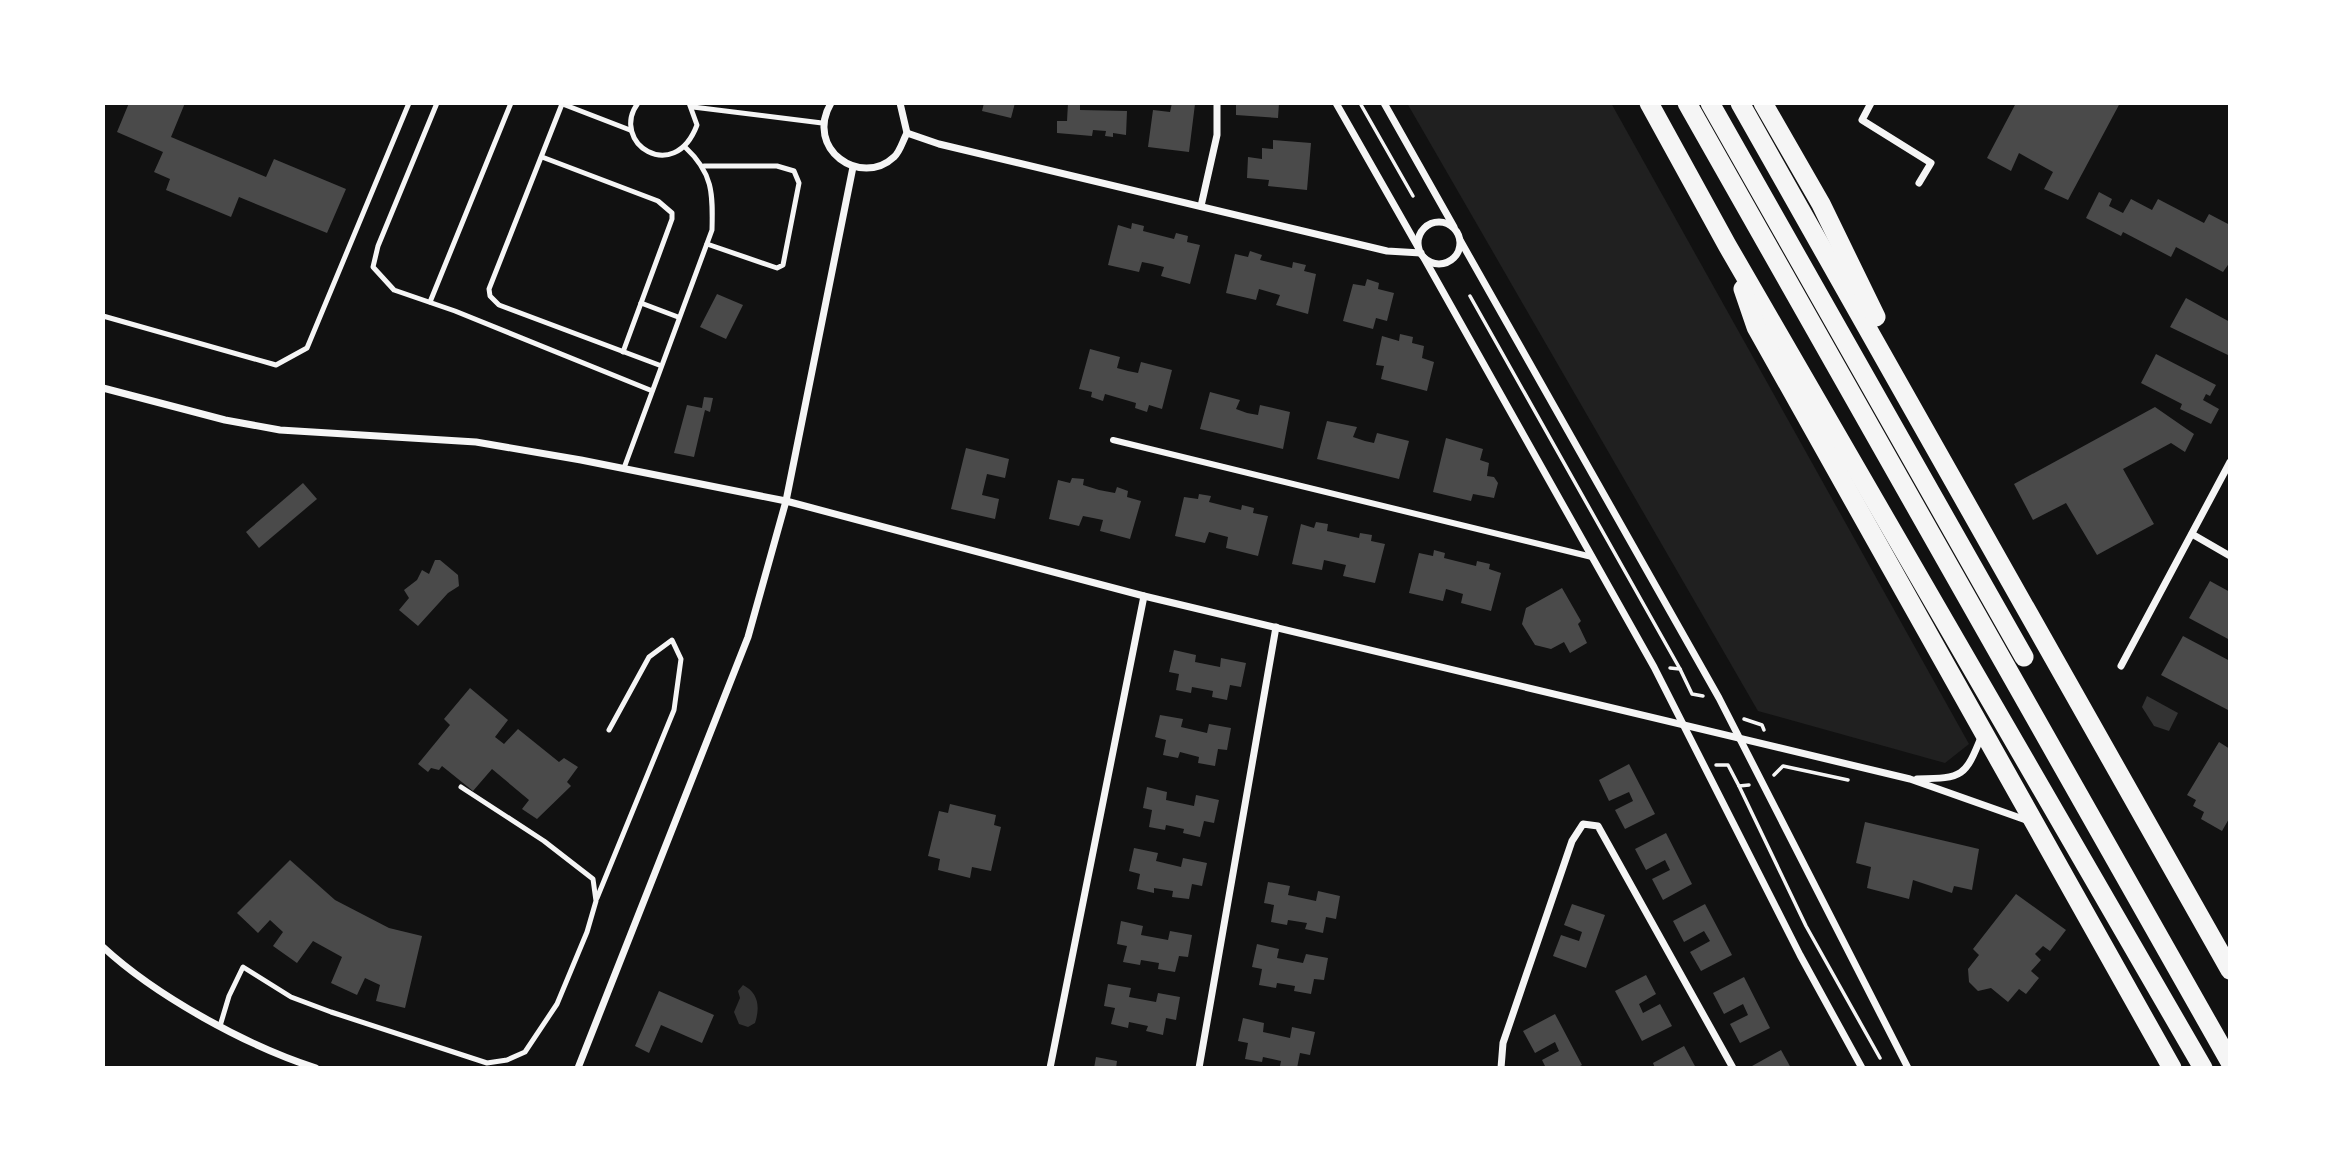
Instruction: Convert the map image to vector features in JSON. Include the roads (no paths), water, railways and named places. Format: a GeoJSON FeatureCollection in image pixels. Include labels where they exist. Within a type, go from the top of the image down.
{"type":"FeatureCollection","features":[{"type":"Feature","properties":{"kind":"highway"},"geometry":{"type":"LineString","coordinates":[[1648,103],[1727,245],[2203,1068]]}},
{"type":"Feature","properties":{"kind":"highway"},"geometry":{"type":"LineString","coordinates":[[1687,103],[2230,1062]]}},
{"type":"Feature","properties":{"kind":"highway"},"geometry":{"type":"LineString","coordinates":[[1710,103],[2024,657]]}},
{"type":"Feature","properties":{"kind":"highway"},"geometry":{"type":"LineString","coordinates":[[1740,103],[2230,970]]}},
{"type":"Feature","properties":{"kind":"highway"},"geometry":{"type":"LineString","coordinates":[[1763,103],[1821,204],[1946,464]]}},
{"type":"Feature","properties":{"kind":"highway"},"geometry":{"type":"LineString","coordinates":[[1727,245],[1756,327],[2172,1068]]}},
{"type":"Feature","properties":{"kind":"street"},"geometry":{"type":"LineString","coordinates":[[831,103],[821,122],[825,140],[832,153],[853,167],[875,167],[895,157],[907,133],[900,103]]}},
{"type":"Feature","properties":{"kind":"street"},"geometry":{"type":"LineString","coordinates":[[1201,206],[1217,135],[1217,103]]}},
{"type":"Feature","properties":{"kind":"street"},"geometry":{"type":"LineString","coordinates":[[1336,103],[1654,667],[1800,955],[1862,1068]]}},
{"type":"Feature","properties":{"kind":"street"},"geometry":{"type":"LineString","coordinates":[[1384,103],[1719,698],[1908,1068]]}},
{"type":"Feature","properties":{"kind":"street"},"geometry":{"type":"LineString","coordinates":[[1871,103],[1862,120],[1931,163],[1919,183]]}},
{"type":"Feature","properties":{"kind":"street"},"geometry":{"type":"LineString","coordinates":[[907,133],[939,144],[1387,251],[1421,253],[1436,264],[1449,262],[1458,253],[1460,240]]}},
{"type":"Feature","properties":{"kind":"street"},"geometry":{"type":"LineString","coordinates":[[578,1068],[748,637],[786,500],[853,167]]}},
{"type":"Feature","properties":{"kind":"street"},"geometry":{"type":"LineString","coordinates":[[1421,253],[1420,233],[1429,224],[1442,222],[1454,227]]}},
{"type":"Feature","properties":{"kind":"street"},"geometry":{"type":"LineString","coordinates":[[103,388],[225,420],[280,430],[476,442],[786,500],[1144,596],[1910,779],[2018,816],[2036,825]]}},
{"type":"Feature","properties":{"kind":"street"},"geometry":{"type":"LineString","coordinates":[[1113,440],[1592,557]]}},
{"type":"Feature","properties":{"kind":"street"},"geometry":{"type":"LineString","coordinates":[[2121,666],[2230,462]]}},
{"type":"Feature","properties":{"kind":"street"},"geometry":{"type":"LineString","coordinates":[[2192,534],[2230,556]]}},
{"type":"Feature","properties":{"kind":"street"},"geometry":{"type":"LineString","coordinates":[[1050,1068],[1144,596]]}},
{"type":"Feature","properties":{"kind":"street"},"geometry":{"type":"LineString","coordinates":[[1199,1068],[1276,627]]}},
{"type":"Feature","properties":{"kind":"street"},"geometry":{"type":"LineString","coordinates":[[1910,779],[1947,778],[1959,774],[1975,758],[1983,731]]}},
{"type":"Feature","properties":{"kind":"street"},"geometry":{"type":"LineString","coordinates":[[1501,1068],[1503,1043],[1572,841],[1583,824],[1598,826],[1733,1068]]}},
{"type":"Feature","properties":{"kind":"street"},"geometry":{"type":"LineString","coordinates":[[103,947],[126,968],[220,1026],[316,1068]]}},
{"type":"Feature","properties":{"kind":"lane"},"geometry":{"type":"LineString","coordinates":[[103,316],[276,365],[307,348],[319,326],[409,103]]}},
{"type":"Feature","properties":{"kind":"lane"},"geometry":{"type":"LineString","coordinates":[[437,103],[378,246],[373,267],[394,290],[650,390]]}},
{"type":"Feature","properties":{"kind":"lane"},"geometry":{"type":"LineString","coordinates":[[430,302],[511,103]]}},
{"type":"Feature","properties":{"kind":"lane"},"geometry":{"type":"LineString","coordinates":[[638,103],[632,111],[631,130],[640,147],[656,156],[676,155],[690,143],[697,125],[691,105],[821,122]]}},
{"type":"Feature","properties":{"kind":"lane"},"geometry":{"type":"LineString","coordinates":[[631,130],[561,104],[489,289],[490,296],[499,305],[659,365]]}},
{"type":"Feature","properties":{"kind":"lane"},"geometry":{"type":"LineString","coordinates":[[624,468],[659,365],[712,230],[713,203],[704,166],[685,148]]}},
{"type":"Feature","properties":{"kind":"lane"},"geometry":{"type":"LineString","coordinates":[[541,157],[658,201],[672,213],[623,352]]}},
{"type":"Feature","properties":{"kind":"lane"},"geometry":{"type":"LineString","coordinates":[[704,166],[777,166],[794,171],[799,183],[783,265],[777,268],[707,244]]}},
{"type":"Feature","properties":{"kind":"lane"},"geometry":{"type":"LineString","coordinates":[[641,303],[678,317]]}},
{"type":"Feature","properties":{"kind":"lane"},"geometry":{"type":"LineString","coordinates":[[220,1026],[229,996],[243,967],[291,997],[487,1063],[507,1060],[525,1052],[557,1003],[674,710],[681,659],[672,640],[649,657],[608,730]]}},
{"type":"Feature","properties":{"kind":"lane"},"geometry":{"type":"LineString","coordinates":[[461,787],[544,841],[593,879],[596,901]]}}]}
